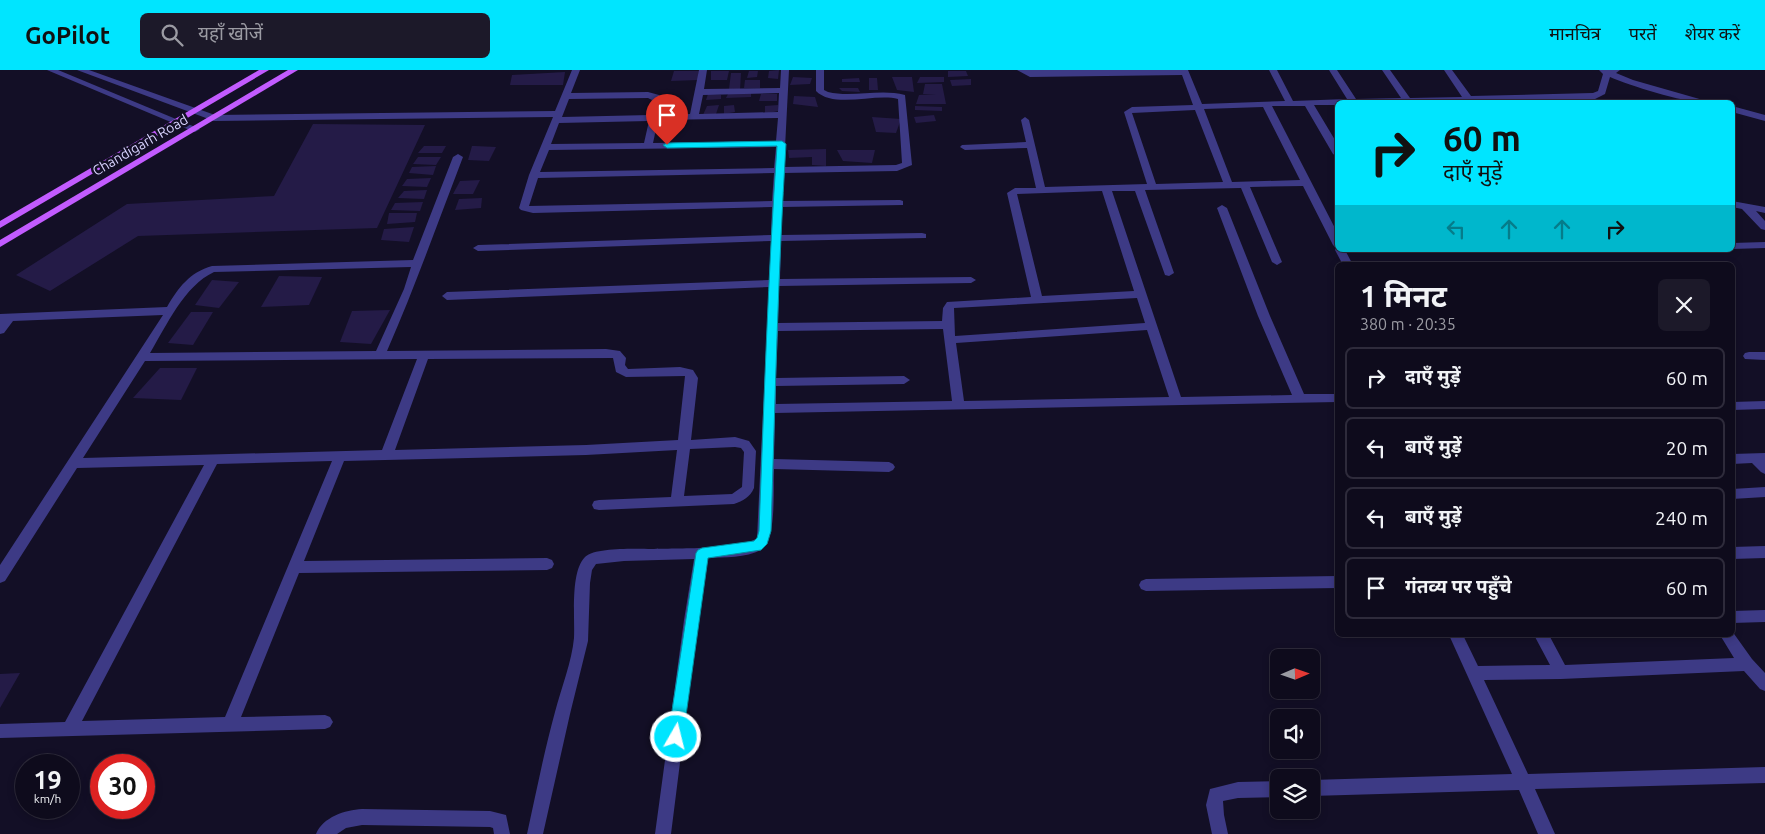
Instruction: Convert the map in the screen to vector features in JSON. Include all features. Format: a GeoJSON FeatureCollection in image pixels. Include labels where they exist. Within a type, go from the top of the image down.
{"type":"FeatureCollection","features":[{"type":"Feature","properties":{"kind":"main road","name":"Chandigarh Road"},"geometry":{"type":"LineString","coordinates":[[0,225],[265,70]]}},
{"type":"Feature","properties":{"kind":"main road","name":"Chandigarh Road"},"geometry":{"type":"LineString","coordinates":[[0,244],[294,70]]}},
{"type":"Feature","properties":{"kind":"street"},"geometry":{"type":"LineString","coordinates":[[51,70],[195,129]]}},
{"type":"Feature","properties":{"kind":"street"},"geometry":{"type":"LineString","coordinates":[[81,70],[214,118],[654,118],[783,115]]}},
{"type":"Feature","properties":{"kind":"street"},"geometry":{"type":"LineString","coordinates":[[576,70],[534,175],[523,205],[524,208],[900,203]]}},
{"type":"Feature","properties":{"kind":"street"},"geometry":{"type":"LineString","coordinates":[[694,117],[703,70]]}},
{"type":"Feature","properties":{"kind":"street"},"geometry":{"type":"LineString","coordinates":[[535,834],[581,640],[583,583],[585,569],[590,560],[599,557],[624,555],[702,553],[757,546],[763,541],[765,531],[768,409],[775,283],[775,238],[785,70]]}},
{"type":"Feature","properties":{"kind":"street"},"geometry":{"type":"LineString","coordinates":[[534,175],[897,168],[907,165],[902,97],[895,95],[836,96],[822,94],[820,91],[820,70]]}},
{"type":"Feature","properties":{"kind":"street"},"geometry":{"type":"LineString","coordinates":[[1021,70],[1030,74],[1184,71],[1228,184]]}},
{"type":"Feature","properties":{"kind":"street"},"geometry":{"type":"LineString","coordinates":[[1273,70],[1290,103]]}},
{"type":"Feature","properties":{"kind":"street"},"geometry":{"type":"LineString","coordinates":[[1333,70],[1352,100]]}},
{"type":"Feature","properties":{"kind":"street"},"geometry":{"type":"LineString","coordinates":[[1386,70],[1406,100]]}},
{"type":"Feature","properties":{"kind":"street"},"geometry":{"type":"LineString","coordinates":[[1448,70],[1468,100]]}},
{"type":"Feature","properties":{"kind":"street"},"geometry":{"type":"LineString","coordinates":[[1511,100],[1600,95],[1608,71],[1630,82],[1698,100]]}},
{"type":"Feature","properties":{"kind":"street"},"geometry":{"type":"LineString","coordinates":[[700,92],[784,90]]}},
{"type":"Feature","properties":{"kind":"street"},"geometry":{"type":"LineString","coordinates":[[565,96],[648,95],[656,97],[658,101],[648,146]]}},
{"type":"Feature","properties":{"kind":"street"},"geometry":{"type":"LineString","coordinates":[[1152,186],[1128,112],[1138,109],[1198,106],[1335,102]]}},
{"type":"Feature","properties":{"kind":"street"},"geometry":{"type":"LineString","coordinates":[[1308,103],[1335,149]]}},
{"type":"Feature","properties":{"kind":"street"},"geometry":{"type":"LineString","coordinates":[[1266,104],[1335,239]]}},
{"type":"Feature","properties":{"kind":"street"},"geometry":{"type":"LineString","coordinates":[[1735,110],[1765,118]]}},
{"type":"Feature","properties":{"kind":"street"},"geometry":{"type":"LineString","coordinates":[[1025,120],[1041,189]]}},
{"type":"Feature","properties":{"kind":"street"},"geometry":{"type":"LineString","coordinates":[[546,147],[782,144]]}},
{"type":"Feature","properties":{"kind":"street"},"geometry":{"type":"LineString","coordinates":[[965,147],[1031,145]]}},
{"type":"Feature","properties":{"kind":"street"},"geometry":{"type":"LineString","coordinates":[[380,354],[409,288],[458,157]]}},
{"type":"Feature","properties":{"kind":"street"},"geometry":{"type":"LineString","coordinates":[[1037,300],[1012,194],[1019,190],[1305,183]]}},
{"type":"Feature","properties":{"kind":"street"},"geometry":{"type":"LineString","coordinates":[[1244,184],[1277,262]]}},
{"type":"Feature","properties":{"kind":"street"},"geometry":{"type":"LineString","coordinates":[[1139,187],[1169,273]]}},
{"type":"Feature","properties":{"kind":"street"},"geometry":{"type":"LineString","coordinates":[[1106,188],[1176,401]]}},
{"type":"Feature","properties":{"kind":"street"},"geometry":{"type":"LineString","coordinates":[[1735,204],[1765,210]]}},
{"type":"Feature","properties":{"kind":"street"},"geometry":{"type":"LineString","coordinates":[[1744,206],[1765,228]]}},
{"type":"Feature","properties":{"kind":"street"},"geometry":{"type":"LineString","coordinates":[[1222,208],[1264,316],[1300,400]]}},
{"type":"Feature","properties":{"kind":"street"},"geometry":{"type":"LineString","coordinates":[[478,248],[775,238],[922,236]]}},
{"type":"Feature","properties":{"kind":"street"},"geometry":{"type":"LineString","coordinates":[[1735,246],[1765,245]]}},
{"type":"Feature","properties":{"kind":"street"},"geometry":{"type":"LineString","coordinates":[[0,577],[142,357],[184,288],[196,276],[212,269],[228,267],[417,263]]}},
{"type":"Feature","properties":{"kind":"street"},"geometry":{"type":"LineString","coordinates":[[447,296],[775,283],[971,280]]}},
{"type":"Feature","properties":{"kind":"street"},"geometry":{"type":"LineString","coordinates":[[959,406],[948,325],[948,308],[951,305],[1141,294]]}},
{"type":"Feature","properties":{"kind":"street"},"geometry":{"type":"LineString","coordinates":[[0,330],[5,318],[171,311]]}},
{"type":"Feature","properties":{"kind":"street"},"geometry":{"type":"LineString","coordinates":[[772,328],[948,325]]}},
{"type":"Feature","properties":{"kind":"street"},"geometry":{"type":"LineString","coordinates":[[950,340],[1152,326]]}},
{"type":"Feature","properties":{"kind":"street"},"geometry":{"type":"LineString","coordinates":[[387,454],[424,354]]}},
{"type":"Feature","properties":{"kind":"street"},"geometry":{"type":"LineString","coordinates":[[142,357],[616,354],[620,358],[618,366],[620,370],[626,373],[680,370],[689,373],[692,378],[677,501]]}},
{"type":"Feature","properties":{"kind":"street"},"geometry":{"type":"LineString","coordinates":[[1748,356],[1765,356]]}},
{"type":"Feature","properties":{"kind":"street"},"geometry":{"type":"LineString","coordinates":[[770,382],[904,380]]}},
{"type":"Feature","properties":{"kind":"street"},"geometry":{"type":"LineString","coordinates":[[768,409],[1335,398]]}},
{"type":"Feature","properties":{"kind":"street"},"geometry":{"type":"LineString","coordinates":[[1735,406],[1765,405]]}},
{"type":"Feature","properties":{"kind":"street"},"geometry":{"type":"LineString","coordinates":[[74,463],[586,450],[735,442],[745,444],[750,451],[748,488],[743,494],[734,499],[599,505]]}},
{"type":"Feature","properties":{"kind":"street"},"geometry":{"type":"LineString","coordinates":[[230,725],[340,456]]}},
{"type":"Feature","properties":{"kind":"street"},"geometry":{"type":"LineString","coordinates":[[69,730],[212,458]]}},
{"type":"Feature","properties":{"kind":"street"},"geometry":{"type":"LineString","coordinates":[[1735,459],[1760,458],[1765,469]]}},
{"type":"Feature","properties":{"kind":"street"},"geometry":{"type":"LineString","coordinates":[[767,464],[889,467]]}},
{"type":"Feature","properties":{"kind":"street"},"geometry":{"type":"LineString","coordinates":[[1735,494],[1765,492]]}},
{"type":"Feature","properties":{"kind":"street"},"geometry":{"type":"LineString","coordinates":[[1735,553],[1765,552]]}},
{"type":"Feature","properties":{"kind":"street"},"geometry":{"type":"LineString","coordinates":[[662,834],[702,553]]}},
{"type":"Feature","properties":{"kind":"street"},"geometry":{"type":"LineString","coordinates":[[293,567],[546,564]]}},
{"type":"Feature","properties":{"kind":"street"},"geometry":{"type":"LineString","coordinates":[[1146,585],[1335,582]]}},
{"type":"Feature","properties":{"kind":"street"},"geometry":{"type":"LineString","coordinates":[[1735,617],[1765,616]]}},
{"type":"Feature","properties":{"kind":"street"},"geometry":{"type":"LineString","coordinates":[[1457,637],[1547,834]]}},
{"type":"Feature","properties":{"kind":"street"},"geometry":{"type":"LineString","coordinates":[[1542,637],[1561,672]]}},
{"type":"Feature","properties":{"kind":"street"},"geometry":{"type":"LineString","coordinates":[[1728,637],[1747,664],[1765,684]]}},
{"type":"Feature","properties":{"kind":"street"},"geometry":{"type":"LineString","coordinates":[[1474,673],[1561,672],[1747,664]]}},
{"type":"Feature","properties":{"kind":"street"},"geometry":{"type":"LineString","coordinates":[[0,731],[325,722]]}},
{"type":"Feature","properties":{"kind":"street"},"geometry":{"type":"LineString","coordinates":[[1320,788],[1765,775]]}},
{"type":"Feature","properties":{"kind":"street"},"geometry":{"type":"LineString","coordinates":[[1220,834],[1214,801],[1216,795],[1238,790],[1270,789]]}},
{"type":"Feature","properties":{"kind":"street"},"geometry":{"type":"LineString","coordinates":[[324,834],[336,823],[347,818],[362,817],[490,819],[500,821],[502,834]]}},
{"type":"Feature","properties":{"kind":"building"},"geometry":{"type":"Polygon","coordinates":[[[779,70],[778,79],[768,78],[769,71],[779,70]]]}},
{"type":"Feature","properties":{"kind":"building"},"geometry":{"type":"Polygon","coordinates":[[[674,71],[699,71],[698,80],[671,81],[674,71]]]}},
{"type":"Feature","properties":{"kind":"building"},"geometry":{"type":"Polygon","coordinates":[[[711,71],[729,71],[727,80],[711,80],[711,71]]]}},
{"type":"Feature","properties":{"kind":"building"},"geometry":{"type":"Polygon","coordinates":[[[749,71],[758,71],[757,77],[747,78],[749,71]]]}},
{"type":"Feature","properties":{"kind":"building"},"geometry":{"type":"Polygon","coordinates":[[[948,71],[966,71],[968,76],[948,77],[948,71]]]}},
{"type":"Feature","properties":{"kind":"building"},"geometry":{"type":"Polygon","coordinates":[[[565,72],[563,85],[510,85],[512,75],[565,72]]]}},
{"type":"Feature","properties":{"kind":"building"},"geometry":{"type":"Polygon","coordinates":[[[731,73],[741,73],[740,90],[729,89],[731,73]]]}},
{"type":"Feature","properties":{"kind":"building"},"geometry":{"type":"Polygon","coordinates":[[[793,77],[812,78],[810,84],[790,85],[793,77]]]}},
{"type":"Feature","properties":{"kind":"building"},"geometry":{"type":"Polygon","coordinates":[[[892,77],[912,77],[914,92],[897,90],[892,77]]]}},
{"type":"Feature","properties":{"kind":"building"},"geometry":{"type":"Polygon","coordinates":[[[920,77],[944,77],[944,82],[917,83],[920,77]]]}},
{"type":"Feature","properties":{"kind":"building"},"geometry":{"type":"Polygon","coordinates":[[[859,78],[860,82],[842,82],[842,79],[859,78]]]}},
{"type":"Feature","properties":{"kind":"building"},"geometry":{"type":"Polygon","coordinates":[[[869,78],[877,78],[878,90],[869,90],[869,78]]]}},
{"type":"Feature","properties":{"kind":"building"},"geometry":{"type":"Polygon","coordinates":[[[971,79],[971,85],[952,86],[950,80],[971,79]]]}},
{"type":"Feature","properties":{"kind":"building"},"geometry":{"type":"Polygon","coordinates":[[[745,80],[760,80],[760,88],[744,88],[745,80]]]}},
{"type":"Feature","properties":{"kind":"building"},"geometry":{"type":"Polygon","coordinates":[[[925,84],[942,84],[946,104],[916,104],[919,95],[936,94],[923,94],[925,84]]]}},
{"type":"Feature","properties":{"kind":"building"},"geometry":{"type":"Polygon","coordinates":[[[839,88],[858,88],[860,92],[842,91],[839,88]]]}},
{"type":"Feature","properties":{"kind":"building"},"geometry":{"type":"Polygon","coordinates":[[[751,93],[751,97],[726,98],[728,94],[751,93]]]}},
{"type":"Feature","properties":{"kind":"building"},"geometry":{"type":"Polygon","coordinates":[[[708,94],[721,95],[721,99],[706,100],[708,94]]]}},
{"type":"Feature","properties":{"kind":"building"},"geometry":{"type":"Polygon","coordinates":[[[761,94],[777,94],[777,101],[759,101],[761,94]]]}},
{"type":"Feature","properties":{"kind":"building"},"geometry":{"type":"Polygon","coordinates":[[[794,96],[815,97],[818,107],[793,104],[794,96]]]}},
{"type":"Feature","properties":{"kind":"building"},"geometry":{"type":"Polygon","coordinates":[[[719,105],[716,114],[703,115],[707,106],[719,105]]]}},
{"type":"Feature","properties":{"kind":"building"},"geometry":{"type":"Polygon","coordinates":[[[734,105],[735,112],[724,114],[724,106],[734,105]]]}},
{"type":"Feature","properties":{"kind":"building"},"geometry":{"type":"Polygon","coordinates":[[[778,105],[778,111],[765,114],[765,106],[778,105]]]}},
{"type":"Feature","properties":{"kind":"building"},"geometry":{"type":"Polygon","coordinates":[[[915,106],[942,107],[942,111],[915,110],[915,106]]]}},
{"type":"Feature","properties":{"kind":"building"},"geometry":{"type":"Polygon","coordinates":[[[934,115],[936,121],[916,123],[914,117],[934,115]]]}},
{"type":"Feature","properties":{"kind":"building"},"geometry":{"type":"Polygon","coordinates":[[[872,117],[901,119],[896,133],[876,132],[872,117]]]}},
{"type":"Feature","properties":{"kind":"building"},"geometry":{"type":"Polygon","coordinates":[[[313,124],[425,125],[377,228],[138,236],[50,291],[16,275],[127,204],[274,196],[313,124]]]}},
{"type":"Feature","properties":{"kind":"building"},"geometry":{"type":"Polygon","coordinates":[[[424,146],[446,146],[442,153],[418,153],[424,146]]]}},
{"type":"Feature","properties":{"kind":"building"},"geometry":{"type":"Polygon","coordinates":[[[472,146],[496,147],[489,161],[468,160],[472,146]]]}},
{"type":"Feature","properties":{"kind":"building"},"geometry":{"type":"Polygon","coordinates":[[[826,149],[826,166],[812,165],[812,157],[789,158],[788,150],[826,149]]]}},
{"type":"Feature","properties":{"kind":"building"},"geometry":{"type":"Polygon","coordinates":[[[837,150],[875,150],[872,163],[843,161],[837,150]]]}},
{"type":"Feature","properties":{"kind":"building"},"geometry":{"type":"Polygon","coordinates":[[[418,157],[441,157],[436,165],[413,164],[418,157]]]}},
{"type":"Feature","properties":{"kind":"building"},"geometry":{"type":"Polygon","coordinates":[[[436,166],[433,175],[409,173],[412,167],[436,166]]]}},
{"type":"Feature","properties":{"kind":"building"},"geometry":{"type":"Polygon","coordinates":[[[431,178],[427,187],[402,186],[407,179],[431,178]]]}},
{"type":"Feature","properties":{"kind":"building"},"geometry":{"type":"Polygon","coordinates":[[[480,180],[473,194],[453,194],[460,181],[480,180]]]}},
{"type":"Feature","properties":{"kind":"building"},"geometry":{"type":"Polygon","coordinates":[[[427,190],[424,199],[398,198],[404,191],[427,190]]]}},
{"type":"Feature","properties":{"kind":"building"},"geometry":{"type":"Polygon","coordinates":[[[482,198],[481,208],[455,210],[459,199],[482,198]]]}},
{"type":"Feature","properties":{"kind":"building"},"geometry":{"type":"Polygon","coordinates":[[[423,202],[420,211],[391,210],[395,203],[423,202]]]}},
{"type":"Feature","properties":{"kind":"building"},"geometry":{"type":"Polygon","coordinates":[[[389,213],[417,213],[415,222],[387,224],[389,213]]]}},
{"type":"Feature","properties":{"kind":"building"},"geometry":{"type":"Polygon","coordinates":[[[414,227],[409,242],[381,240],[384,229],[414,227]]]}},
{"type":"Feature","properties":{"kind":"building"},"geometry":{"type":"Polygon","coordinates":[[[279,276],[322,277],[309,305],[261,307],[279,276]]]}},
{"type":"Feature","properties":{"kind":"building"},"geometry":{"type":"Polygon","coordinates":[[[212,280],[239,282],[219,308],[195,305],[212,280]]]}},
{"type":"Feature","properties":{"kind":"building"},"geometry":{"type":"Polygon","coordinates":[[[390,310],[371,344],[340,342],[352,311],[390,310]]]}},
{"type":"Feature","properties":{"kind":"building"},"geometry":{"type":"Polygon","coordinates":[[[191,312],[213,312],[193,345],[168,343],[191,312]]]}},
{"type":"Feature","properties":{"kind":"building"},"geometry":{"type":"Polygon","coordinates":[[[160,368],[197,368],[181,400],[133,398],[160,368]]]}},
{"type":"Feature","properties":{"kind":"building"},"geometry":{"type":"Polygon","coordinates":[[[20,673],[0,708],[0,674],[20,673]]]}},
{"type":"Feature","properties":{"kind":"route"},"geometry":{"type":"LineString","coordinates":[[667,145],[782,144],[775,238],[775,283],[768,409],[765,531],[763,541],[757,546],[702,553],[691,620],[676,737]]}}]}
